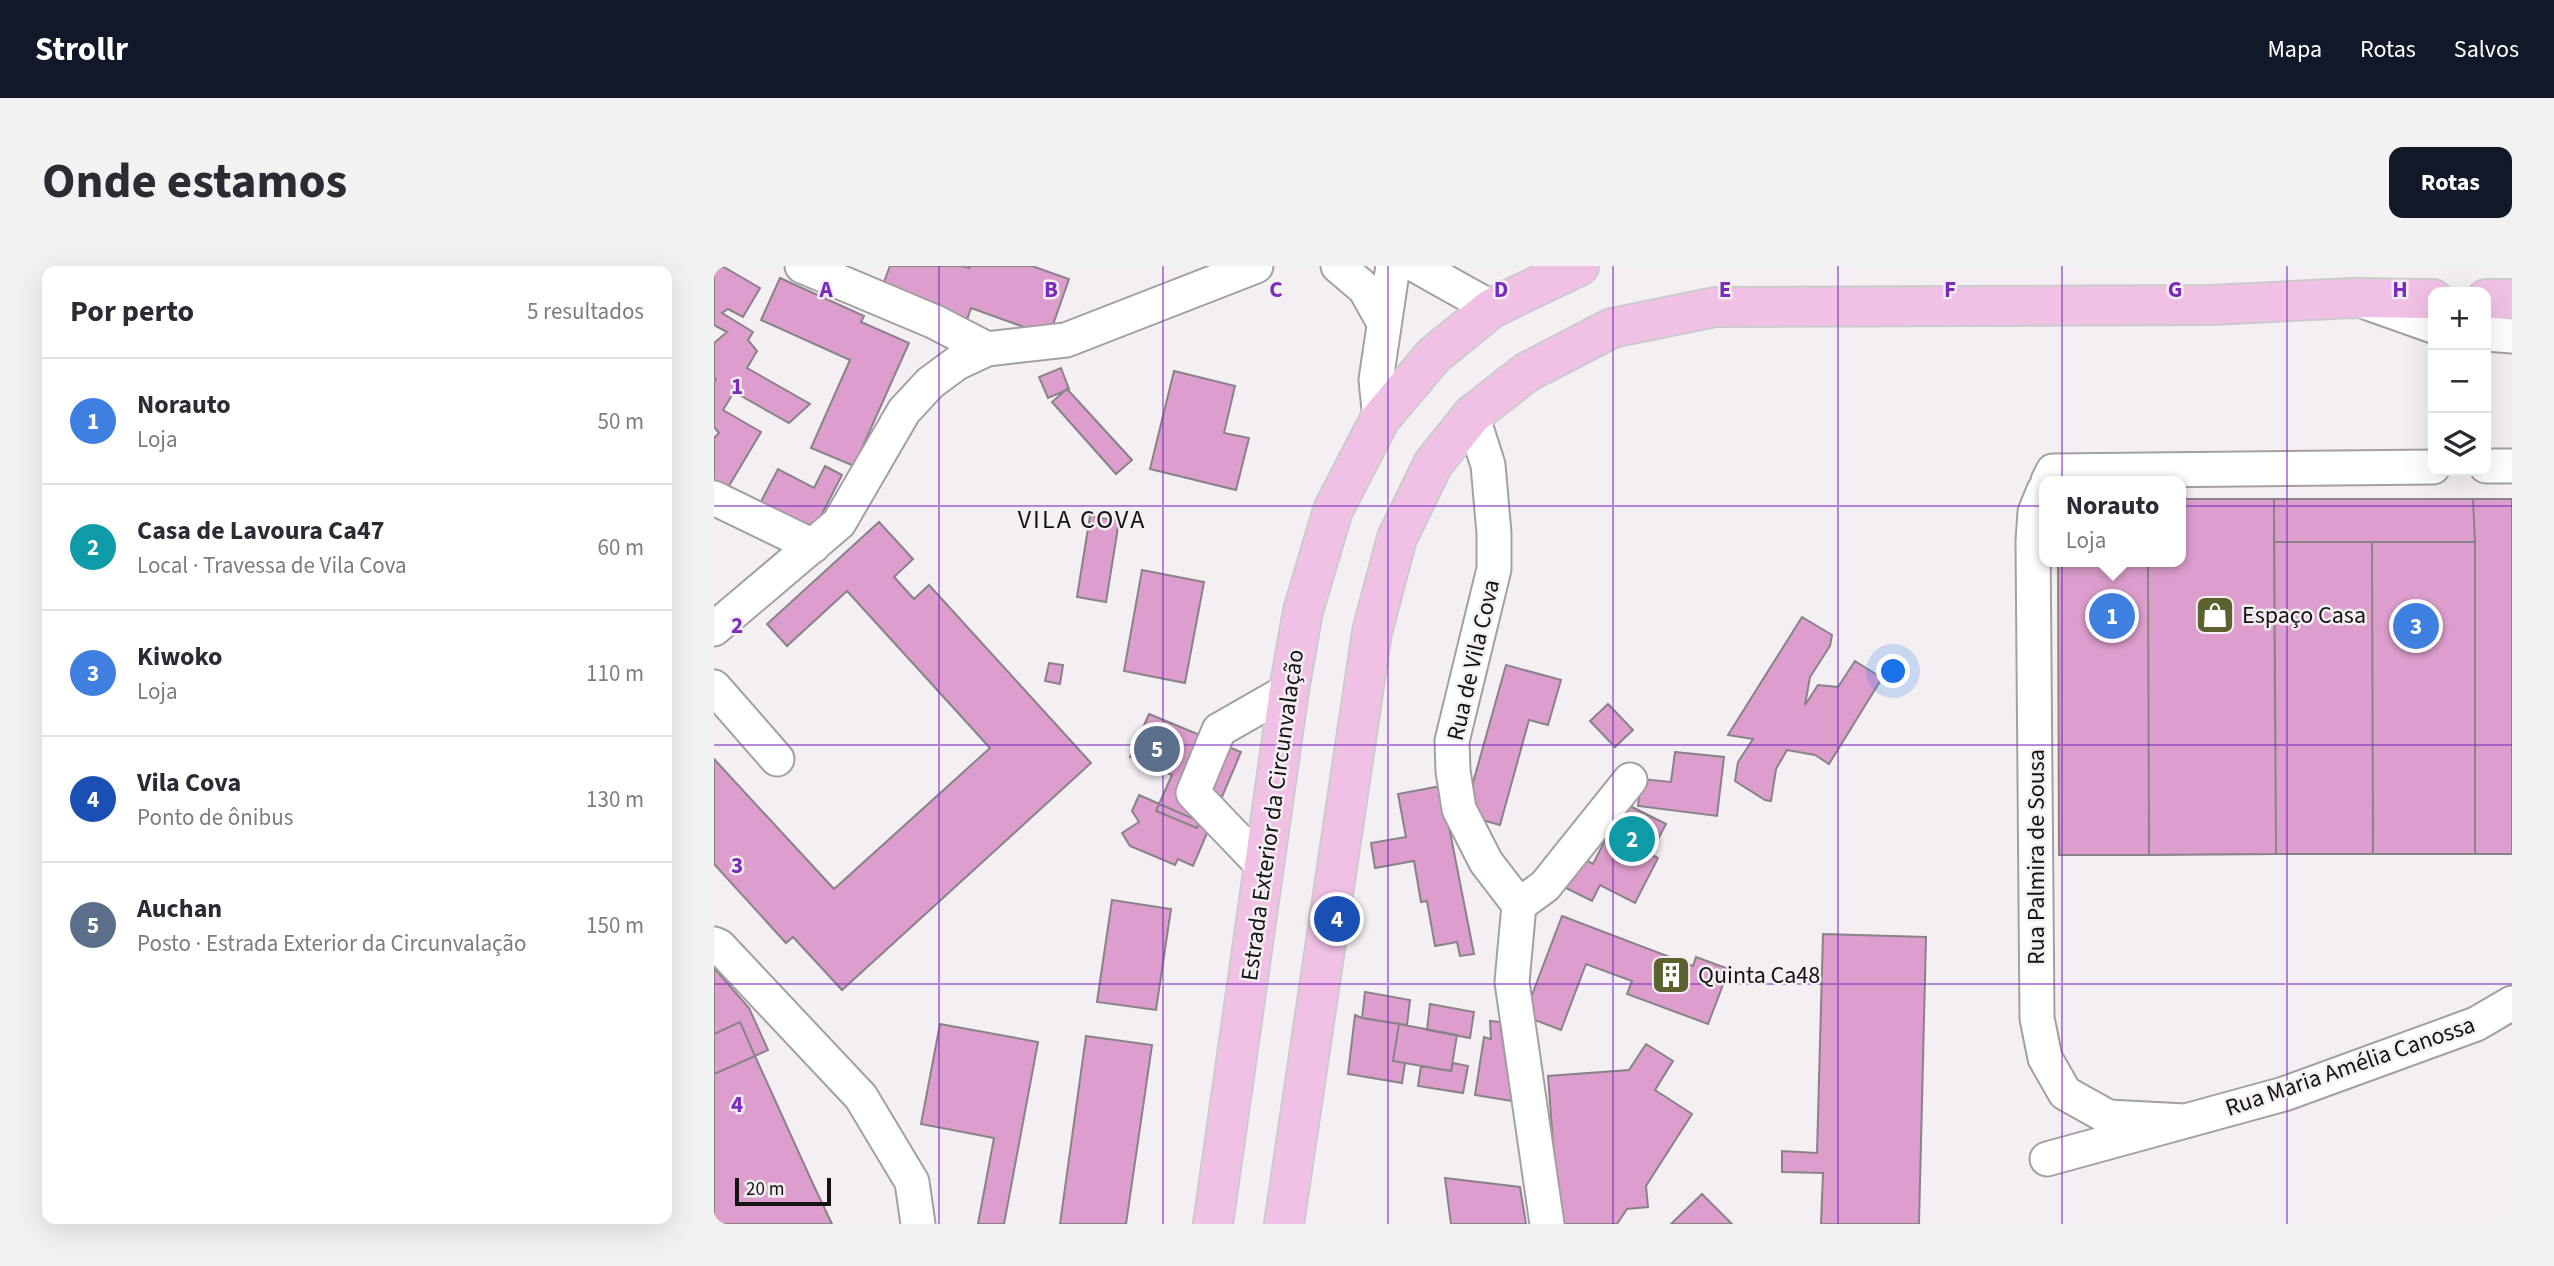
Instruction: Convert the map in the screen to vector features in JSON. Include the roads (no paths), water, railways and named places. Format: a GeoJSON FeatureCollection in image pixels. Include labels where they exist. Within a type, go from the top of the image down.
{"type":"FeatureCollection","features":[{"type":"Feature","properties":{"kind":"main road","name":"Estrada Exterior da Circunvalação"},"geometry":{"type":"LineString","coordinates":[[1213,1224],[1289,690],[1303,611],[1332,510],[1380,419],[1434,355],[1532,277],[1578,266]]}},
{"type":"Feature","properties":{"kind":"main road"},"geometry":{"type":"LineString","coordinates":[[1284,1224],[1372,632],[1397,538],[1433,464],[1472,415],[1527,372],[1612,328],[1715,307],[2211,305],[2352,298],[2428,299]]}},
{"type":"Feature","properties":{"kind":"main road"},"geometry":{"type":"LineString","coordinates":[[2491,299],[2512,299]]}},
{"type":"Feature","properties":{"kind":"street"},"geometry":{"type":"LineString","coordinates":[[802,266],[935,322],[987,349]]}},
{"type":"Feature","properties":{"kind":"street"},"geometry":{"type":"LineString","coordinates":[[714,629],[839,523],[904,411],[930,383],[957,363],[987,349],[1066,340],[1256,266]]}},
{"type":"Feature","properties":{"kind":"street"},"geometry":{"type":"LineString","coordinates":[[1338,266],[1366,289],[1384,323]]}},
{"type":"Feature","properties":{"kind":"street"},"geometry":{"type":"LineString","coordinates":[[1380,419],[1376,380],[1393,266]]}},
{"type":"Feature","properties":{"kind":"street"},"geometry":{"type":"LineString","coordinates":[[1417,266],[1492,308]]}},
{"type":"Feature","properties":{"kind":"street"},"geometry":{"type":"LineString","coordinates":[[2352,298],[2428,324]]}},
{"type":"Feature","properties":{"kind":"street"},"geometry":{"type":"LineString","coordinates":[[2491,334],[2512,336]]}},
{"type":"Feature","properties":{"kind":"street","name":"Rua de Vila Cova"},"geometry":{"type":"LineString","coordinates":[[1472,415],[1488,466],[1494,569],[1452,741],[1453,771],[1459,809],[1486,862],[1519,905]]}},
{"type":"Feature","properties":{"kind":"street"},"geometry":{"type":"LineString","coordinates":[[2491,466],[2512,466]]}},
{"type":"Feature","properties":{"kind":"street"},"geometry":{"type":"LineString","coordinates":[[2166,476],[2428,467]]}},
{"type":"Feature","properties":{"kind":"street"},"geometry":{"type":"LineString","coordinates":[[714,498],[813,546]]}},
{"type":"Feature","properties":{"kind":"street","name":"Rua Palmira de Sousa"},"geometry":{"type":"LineString","coordinates":[[2039,502],[2035,512],[2033,554],[2037,1018],[2045,1058],[2065,1093],[2108,1117],[2185,1121]]}},
{"type":"Feature","properties":{"kind":"street"},"geometry":{"type":"LineString","coordinates":[[714,687],[777,758]]}},
{"type":"Feature","properties":{"kind":"street"},"geometry":{"type":"LineString","coordinates":[[1263,866],[1193,793],[1219,730],[1289,690]]}},
{"type":"Feature","properties":{"kind":"street"},"geometry":{"type":"LineString","coordinates":[[1547,1224],[1512,982],[1519,905],[1545,886],[1630,780]]}},
{"type":"Feature","properties":{"kind":"street"},"geometry":{"type":"LineString","coordinates":[[714,944],[861,1097],[912,1182],[918,1224]]}},
{"type":"Feature","properties":{"kind":"street","name":"Rua Maria Amélia Canossa"},"geometry":{"type":"LineString","coordinates":[[2047,1159],[2284,1094],[2476,1024],[2512,1003]]}},
{"type":"Feature","properties":{"kind":"place","name":"Espaço Casa"},"geometry":{"type":"Point","coordinates":[2215,615]}},
{"type":"Feature","properties":{"kind":"place","name":"Norauto"},"geometry":{"type":"Point","coordinates":[2112,616]}},
{"type":"Feature","properties":{"kind":"place","name":"Kiwoko"},"geometry":{"type":"Point","coordinates":[2416,626]}},
{"type":"Feature","properties":{"kind":"place","name":"Auchan"},"geometry":{"type":"Point","coordinates":[1157,749]}},
{"type":"Feature","properties":{"kind":"place","name":"Casa de Lavoura Ca47"},"geometry":{"type":"Point","coordinates":[1632,839]}},
{"type":"Feature","properties":{"kind":"place","name":"Vila Cova"},"geometry":{"type":"Point","coordinates":[1337,919]}},
{"type":"Feature","properties":{"kind":"place","name":"Quinta Ca48"},"geometry":{"type":"Point","coordinates":[1671,975]}},
{"type":"Feature","properties":{"kind":"district","name":"VILA COVA"},"geometry":{"type":"Point","coordinates":[1082,519]}}]}
